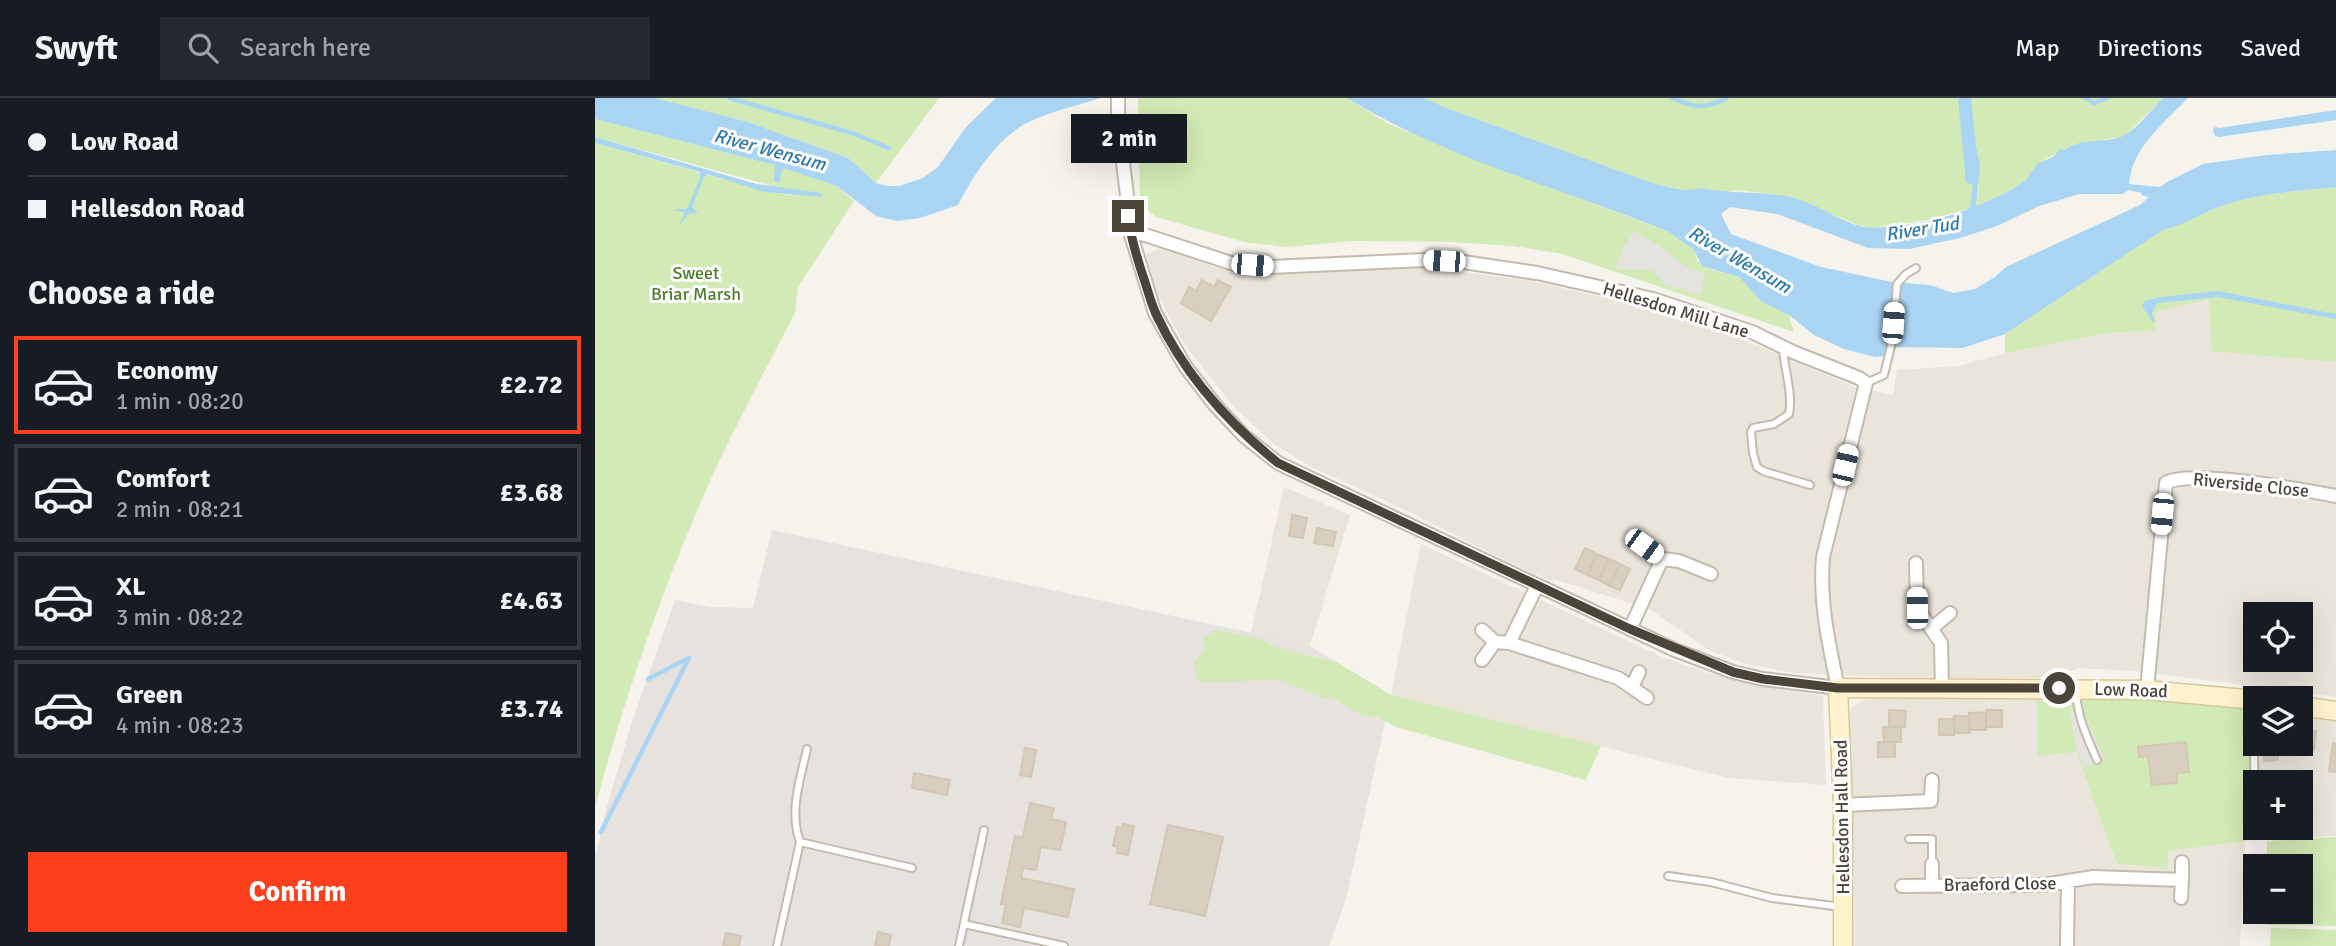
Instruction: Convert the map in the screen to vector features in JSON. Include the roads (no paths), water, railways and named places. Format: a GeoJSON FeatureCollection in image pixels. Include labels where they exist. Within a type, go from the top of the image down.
{"type":"FeatureCollection","features":[{"type":"Feature","properties":{"kind":"street"},"geometry":{"type":"LineString","coordinates":[[1118,99],[1129,232],[1155,313],[1179,355],[1215,405],[1244,436],[1278,463],[1630,629],[1733,672],[1763,679],[1838,688],[1825,618],[1821,580],[1823,557],[1866,383]]}},
{"type":"Feature","properties":{"kind":"street","name":"Hellesdon Mill Lane"},"geometry":{"type":"LineString","coordinates":[[1129,232],[1218,260],[1246,265],[1269,267],[1424,260],[1463,262],[1537,273],[1653,299],[1752,332],[1866,383]]}},
{"type":"Feature","properties":{"kind":"street","name":"Riverside Close"},"geometry":{"type":"LineString","coordinates":[[2147,690],[2166,483],[2175,478],[2228,481],[2285,486],[2336,496]]}},
{"type":"Feature","properties":{"kind":"street"},"geometry":{"type":"LineString","coordinates":[[1644,546],[1663,559],[1679,561],[1711,574]]}},
{"type":"Feature","properties":{"kind":"street"},"geometry":{"type":"LineString","coordinates":[[1630,629],[1663,559]]}},
{"type":"Feature","properties":{"kind":"street"},"geometry":{"type":"LineString","coordinates":[[1916,563],[1917,608],[1941,643],[1942,690]]}},
{"type":"Feature","properties":{"kind":"street"},"geometry":{"type":"LineString","coordinates":[[1509,643],[1537,586]]}},
{"type":"Feature","properties":{"kind":"street"},"geometry":{"type":"LineString","coordinates":[[1931,629],[1950,613]]}},
{"type":"Feature","properties":{"kind":"street"},"geometry":{"type":"LineString","coordinates":[[1482,630],[1495,642],[1509,643],[1618,678],[1647,698]]}},
{"type":"Feature","properties":{"kind":"street"},"geometry":{"type":"LineString","coordinates":[[1482,660],[1495,642]]}},
{"type":"Feature","properties":{"kind":"street"},"geometry":{"type":"LineString","coordinates":[[1632,687],[1639,672]]}},
{"type":"Feature","properties":{"kind":"street","name":"Low Road"},"geometry":{"type":"LineString","coordinates":[[1838,688],[2147,690],[2243,699]]}},
{"type":"Feature","properties":{"kind":"street","name":"Hellesdon Hall Road"},"geometry":{"type":"LineString","coordinates":[[1838,688],[1843,805],[1843,946]]}},
{"type":"Feature","properties":{"kind":"street"},"geometry":{"type":"LineString","coordinates":[[2313,708],[2336,711]]}},
{"type":"Feature","properties":{"kind":"street"},"geometry":{"type":"LineString","coordinates":[[1843,805],[1931,801],[1932,780]]}},
{"type":"Feature","properties":{"kind":"street"},"geometry":{"type":"LineString","coordinates":[[2181,898],[2182,862]]}},
{"type":"Feature","properties":{"kind":"street","name":"Braeford Close"},"geometry":{"type":"LineString","coordinates":[[1932,864],[1932,886]]}},
{"type":"Feature","properties":{"kind":"street","name":"Braeford Close"},"geometry":{"type":"LineString","coordinates":[[1902,886],[2043,885],[2093,877],[2182,880]]}},
{"type":"Feature","properties":{"kind":"street","name":"Braeford Close"},"geometry":{"type":"LineString","coordinates":[[2067,946],[2068,883]]}},
{"type":"Feature","properties":{"kind":"lane"},"geometry":{"type":"LineString","coordinates":[[1866,383],[1884,375],[1897,284],[1916,268]]}},
{"type":"Feature","properties":{"kind":"lane"},"geometry":{"type":"LineString","coordinates":[[1783,346],[1784,368],[1791,396],[1789,414],[1774,424],[1753,428],[1752,453],[1755,464],[1763,471],[1809,485]]}},
{"type":"Feature","properties":{"kind":"lane"},"geometry":{"type":"LineString","coordinates":[[2076,689],[2081,723],[2097,760]]}},
{"type":"Feature","properties":{"kind":"lane"},"geometry":{"type":"LineString","coordinates":[[777,946],[800,842],[795,829],[795,804],[807,749]]}},
{"type":"Feature","properties":{"kind":"lane"},"geometry":{"type":"LineString","coordinates":[[959,946],[984,830]]}},
{"type":"Feature","properties":{"kind":"lane"},"geometry":{"type":"LineString","coordinates":[[1909,839],[1932,839],[1932,864]]}},
{"type":"Feature","properties":{"kind":"lane"},"geometry":{"type":"LineString","coordinates":[[800,842],[912,868]]}},
{"type":"Feature","properties":{"kind":"lane"},"geometry":{"type":"LineString","coordinates":[[1668,876],[1711,882],[1772,898],[1844,907]]}},
{"type":"Feature","properties":{"kind":"lane"},"geometry":{"type":"LineString","coordinates":[[964,924],[1064,946]]}},
{"type":"Feature","properties":{"kind":"water","name":"River Wensum"},"geometry":{"type":"Polygon","coordinates":[[[595,98],[655,98],[748,122],[848,158],[876,183],[899,186],[923,178],[938,167],[966,127],[996,98],[1100,98],[1040,117],[1012,133],[985,161],[958,205],[920,218],[897,221],[876,216],[837,186],[783,168],[779,182],[774,182],[775,165],[595,119],[595,98]]]}},
{"type":"Feature","properties":{"kind":"water"},"geometry":{"type":"Polygon","coordinates":[[[1347,98],[1424,98],[1655,184],[1684,190],[1700,188],[1790,197],[1859,226],[1883,227],[1932,220],[1970,208],[1973,185],[1966,182],[1958,98],[1971,98],[1980,165],[1976,206],[2006,193],[2026,180],[2038,163],[2053,157],[2060,149],[2064,150],[2078,143],[2123,136],[2163,98],[2188,98],[2143,147],[2131,171],[2129,184],[2160,187],[2203,164],[2266,155],[2336,150],[2336,187],[2241,200],[2163,230],[2005,334],[1963,348],[1894,347],[1887,356],[1875,357],[1844,349],[1814,335],[1789,315],[1762,302],[1739,277],[1702,266],[1694,250],[1669,232],[1464,156],[1347,98]],[[2128,190],[2123,194],[2079,194],[2039,206],[1997,226],[1960,238],[1909,249],[1868,248],[1777,214],[1730,207],[1721,214],[1731,234],[1821,267],[1892,282],[1930,285],[1953,293],[1975,289],[2006,267],[2140,205],[2149,197],[2141,195],[2142,193],[2128,190]]]}},
{"type":"Feature","properties":{"kind":"water"},"geometry":{"type":"Polygon","coordinates":[[[2336,110],[2336,120],[2219,137],[2215,136],[2213,130],[2215,127],[2336,110]]]}},
{"type":"Feature","properties":{"kind":"water"},"geometry":{"type":"Polygon","coordinates":[[[595,137],[756,184],[821,193],[822,197],[765,192],[707,174],[692,207],[698,213],[688,214],[678,227],[685,213],[674,209],[686,209],[689,205],[700,172],[595,143],[595,137]]]}},
{"type":"Feature","properties":{"kind":"water"},"geometry":{"type":"Polygon","coordinates":[[[2218,291],[2336,314],[2336,319],[2218,297],[2157,303],[2152,313],[2155,321],[2151,321],[2142,307],[2145,301],[2161,297],[2218,291]]]}},
{"type":"Feature","properties":{"kind":"waterway"},"geometry":{"type":"LineString","coordinates":[[729,98],[852,133],[889,148]]}},
{"type":"Feature","properties":{"kind":"waterway"},"geometry":{"type":"LineString","coordinates":[[1672,98],[1700,106],[1727,98]]}},
{"type":"Feature","properties":{"kind":"waterway"},"geometry":{"type":"LineString","coordinates":[[2085,98],[2094,103],[2107,98]]}},
{"type":"Feature","properties":{"kind":"waterway"},"geometry":{"type":"LineString","coordinates":[[601,832],[689,658],[648,679]]}},
{"type":"Feature","properties":{"kind":"water label","name":"River Tud"},"geometry":{"type":"Point","coordinates":[1922,228]}},
{"type":"Feature","properties":{"kind":"park label","name":"Sweet Briar Marsh"},"geometry":{"type":"Point","coordinates":[696,283]}}]}
